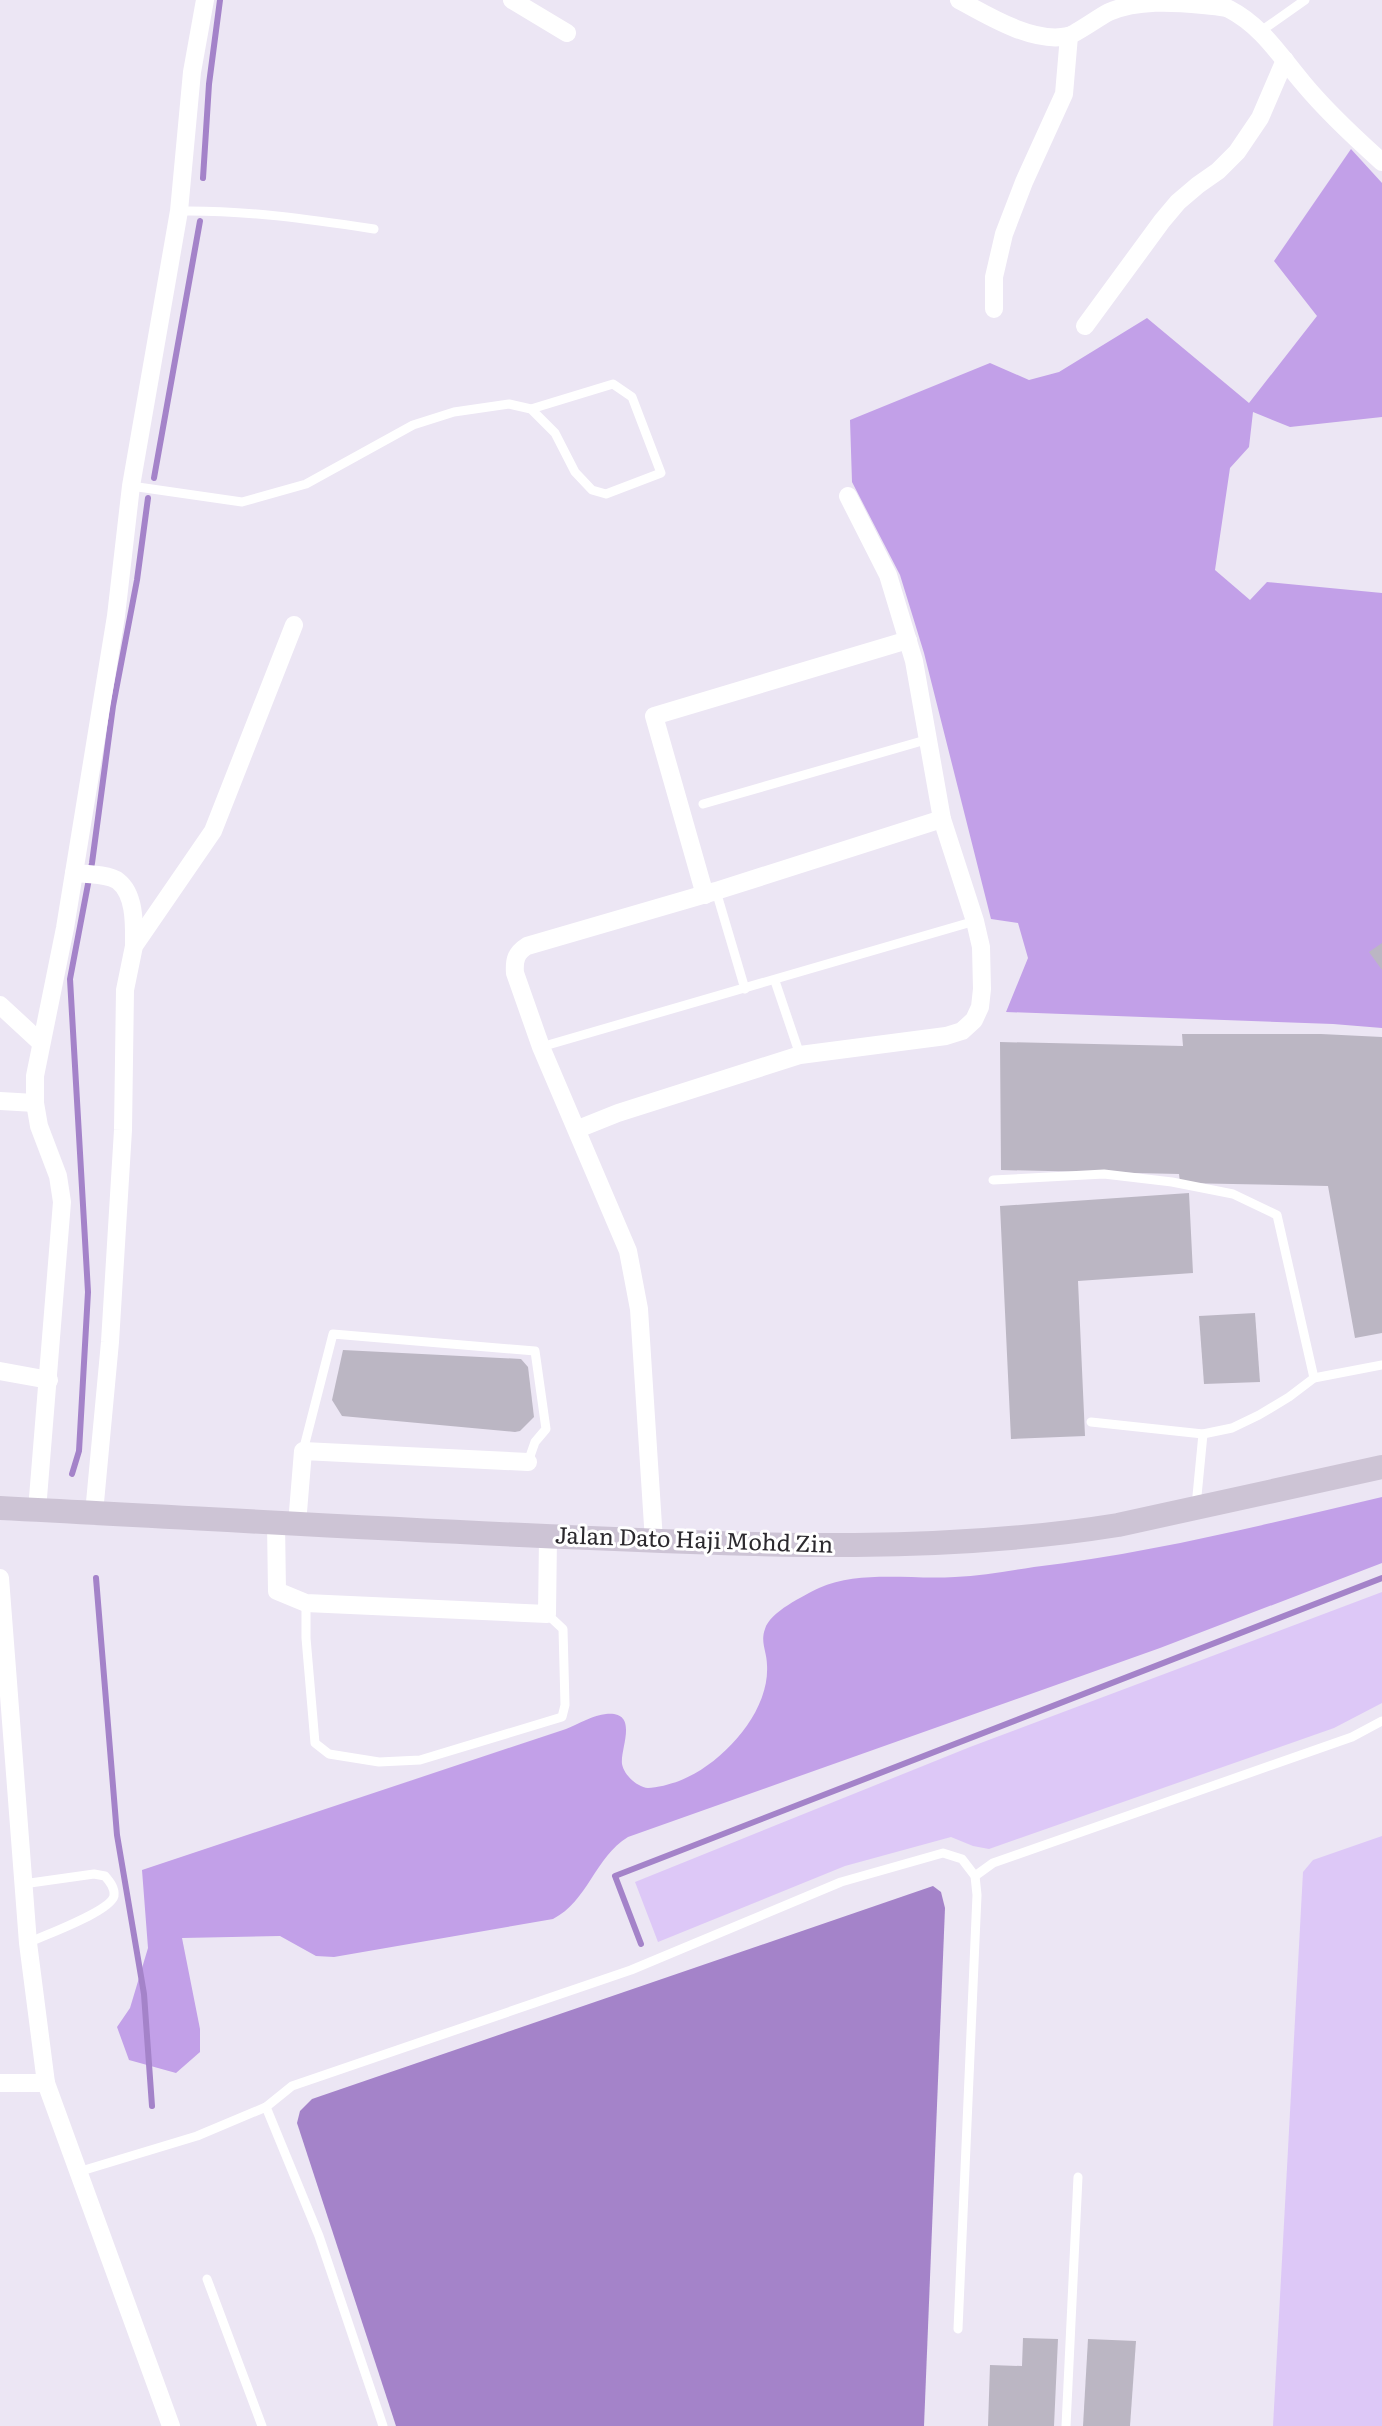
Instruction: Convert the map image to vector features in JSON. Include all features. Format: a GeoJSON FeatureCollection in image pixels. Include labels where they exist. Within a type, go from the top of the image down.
{"type":"FeatureCollection","features":[{"type":"Feature","properties":{"kind":"main road","name":"Jalan Dato Haji Mohd Zin"},"geometry":{"type":"LineString","coordinates":[[0,1508],[654,1541],[808,1545],[970,1542],[1076,1531],[1196,1509],[1382,1468]]}},
{"type":"Feature","properties":{"kind":"street"},"geometry":{"type":"LineString","coordinates":[[37,1510],[62,1202],[58,1176],[39,1126],[35,1103],[35,1076],[77,874],[116,616],[131,486],[179,211],[192,72],[205,0]]}},
{"type":"Feature","properties":{"kind":"street"},"geometry":{"type":"LineString","coordinates":[[512,0],[567,33]]}},
{"type":"Feature","properties":{"kind":"street"},"geometry":{"type":"LineString","coordinates":[[959,0],[1015,28],[1041,36],[1069,36],[1088,22],[1112,10],[1137,4],[1178,3],[1227,8],[1261,31],[1350,133],[1382,162]]}},
{"type":"Feature","properties":{"kind":"street"},"geometry":{"type":"LineString","coordinates":[[994,309],[994,277],[1004,234],[1024,181],[1064,94],[1069,36]]}},
{"type":"Feature","properties":{"kind":"street"},"geometry":{"type":"LineString","coordinates":[[1085,327],[1178,202],[1218,171],[1237,152],[1260,118],[1285,60]]}},
{"type":"Feature","properties":{"kind":"street"},"geometry":{"type":"LineString","coordinates":[[578,1129],[618,1113],[800,1055],[946,1036],[962,1031],[974,1020],[980,1007],[981,947],[942,819],[914,662],[887,575],[848,496]]}},
{"type":"Feature","properties":{"kind":"street"},"geometry":{"type":"LineString","coordinates":[[134,946],[213,831],[294,625]]}},
{"type":"Feature","properties":{"kind":"street"},"geometry":{"type":"LineString","coordinates":[[711,893],[654,716],[908,640]]}},
{"type":"Feature","properties":{"kind":"street"},"geometry":{"type":"LineString","coordinates":[[654,1541],[639,1308],[628,1251],[541,1047],[515,972],[514,961],[518,952],[527,946],[711,893],[942,819]]}},
{"type":"Feature","properties":{"kind":"street"},"geometry":{"type":"LineString","coordinates":[[77,874],[116,879],[129,899],[134,928],[134,946],[125,990],[123,1130],[110,1342],[94,1513]]}},
{"type":"Feature","properties":{"kind":"street"},"geometry":{"type":"LineString","coordinates":[[0,1005],[41,1043]]}},
{"type":"Feature","properties":{"kind":"street"},"geometry":{"type":"LineString","coordinates":[[0,1101],[35,1103]]}},
{"type":"Feature","properties":{"kind":"street"},"geometry":{"type":"LineString","coordinates":[[0,1371],[49,1380]]}},
{"type":"Feature","properties":{"kind":"street"},"geometry":{"type":"LineString","coordinates":[[528,1462],[303,1451],[286,1524],[277,1591],[306,1603],[547,1614],[548,1536]]}},
{"type":"Feature","properties":{"kind":"street"},"geometry":{"type":"LineString","coordinates":[[0,1578],[28,1942],[46,2083],[171,2426]]}},
{"type":"Feature","properties":{"kind":"street"},"geometry":{"type":"LineString","coordinates":[[0,2083],[46,2083]]}},
{"type":"Feature","properties":{"kind":"lane"},"geometry":{"type":"LineString","coordinates":[[1261,31],[1305,0]]}},
{"type":"Feature","properties":{"kind":"lane"},"geometry":{"type":"LineString","coordinates":[[179,211],[265,214],[374,229]]}},
{"type":"Feature","properties":{"kind":"lane"},"geometry":{"type":"LineString","coordinates":[[131,486],[242,502],[306,484],[413,425],[454,412],[509,404],[531,409],[613,384],[632,397],[661,473],[606,494],[592,490],[575,472],[555,433],[531,409]]}},
{"type":"Feature","properties":{"kind":"lane"},"geometry":{"type":"LineString","coordinates":[[703,804],[929,739]]}},
{"type":"Feature","properties":{"kind":"lane"},"geometry":{"type":"LineString","coordinates":[[711,893],[745,989]]}},
{"type":"Feature","properties":{"kind":"lane"},"geometry":{"type":"LineString","coordinates":[[541,1047],[975,921]]}},
{"type":"Feature","properties":{"kind":"lane"},"geometry":{"type":"LineString","coordinates":[[775,981],[800,1055]]}},
{"type":"Feature","properties":{"kind":"lane"},"geometry":{"type":"LineString","coordinates":[[993,1180],[1104,1174],[1172,1182],[1233,1194],[1277,1215],[1314,1378]]}},
{"type":"Feature","properties":{"kind":"lane"},"geometry":{"type":"LineString","coordinates":[[303,1451],[333,1334],[536,1351],[546,1429],[535,1443],[528,1462]]}},
{"type":"Feature","properties":{"kind":"lane"},"geometry":{"type":"LineString","coordinates":[[1091,1422],[1203,1434],[1232,1428],[1259,1415],[1314,1378],[1382,1365]]}},
{"type":"Feature","properties":{"kind":"lane"},"geometry":{"type":"LineString","coordinates":[[1196,1509],[1203,1434]]}},
{"type":"Feature","properties":{"kind":"lane"},"geometry":{"type":"LineString","coordinates":[[306,1603],[306,1638],[316,1743],[329,1754],[379,1762],[420,1760],[562,1717],[565,1705],[563,1629],[547,1614]]}},
{"type":"Feature","properties":{"kind":"lane"},"geometry":{"type":"LineString","coordinates":[[975,1876],[993,1863],[1352,1737],[1382,1721]]}},
{"type":"Feature","properties":{"kind":"lane"},"geometry":{"type":"LineString","coordinates":[[78,2172],[197,2136],[266,2107],[292,2086],[631,1970],[841,1882],[943,1853],[962,1859],[975,1876],[977,1895],[958,2329]]}},
{"type":"Feature","properties":{"kind":"lane"},"geometry":{"type":"LineString","coordinates":[[23,1884],[94,1874],[105,1877],[112,1884],[114,1896],[109,1904],[98,1911],[28,1942]]}},
{"type":"Feature","properties":{"kind":"lane"},"geometry":{"type":"LineString","coordinates":[[266,2107],[319,2236],[383,2426]]}},
{"type":"Feature","properties":{"kind":"lane"},"geometry":{"type":"LineString","coordinates":[[1066,2426],[1078,2177]]}},
{"type":"Feature","properties":{"kind":"lane"},"geometry":{"type":"LineString","coordinates":[[207,2279],[262,2426]]}},
{"type":"Feature","properties":{"kind":"shaded area"},"geometry":{"type":"Polygon","coordinates":[[[1351,149],[1382,183],[1382,417],[1290,427],[1253,412],[1249,447],[1230,468],[1215,570],[1250,600],[1267,582],[1382,593],[1382,1028],[1006,1012],[1028,958],[1018,923],[991,919],[924,653],[900,575],[852,482],[850,420],[990,363],[1029,380],[1059,372],[1147,318],[1249,403],[1317,316],[1274,261],[1351,149]]]}},
{"type":"Feature","properties":{"kind":"shaded area"},"geometry":{"type":"Polygon","coordinates":[[[1382,1497],[1382,1563],[1160,1648],[628,1837],[607,1856],[575,1901],[553,1919],[334,1957],[316,1956],[280,1936],[182,1938],[200,2029],[200,2052],[176,2073],[129,2060],[117,2027],[130,2008],[148,1948],[142,1870],[606,1714],[623,1718],[626,1732],[622,1764],[632,1780],[648,1788],[679,1781],[711,1763],[740,1735],[752,1719],[766,1683],[767,1665],[763,1638],[768,1623],[796,1600],[835,1582],[868,1577],[965,1576],[1078,1561],[1209,1537],[1382,1497]]]}},
{"type":"Feature","properties":{"kind":"shaded area"},"geometry":{"type":"Polygon","coordinates":[[[1382,1592],[1382,1703],[1334,1728],[989,1849],[951,1837],[845,1866],[658,1942],[635,1882],[970,1747],[1382,1592]]]}},
{"type":"Feature","properties":{"kind":"shaded area"},"geometry":{"type":"Polygon","coordinates":[[[1382,1836],[1382,2426],[1273,2426],[1303,1872],[1313,1860],[1382,1836]]]}},
{"type":"Feature","properties":{"kind":"shaded area"},"geometry":{"type":"Polygon","coordinates":[[[933,1886],[941,1892],[945,1908],[924,2426],[396,2426],[297,2123],[300,2111],[312,2099],[933,1886]]]}},
{"type":"Feature","properties":{"kind":"building"},"geometry":{"type":"Polygon","coordinates":[[[1382,943],[1382,970],[1369,952],[1382,943]]]}},
{"type":"Feature","properties":{"kind":"building"},"geometry":{"type":"Polygon","coordinates":[[[1182,1034],[1382,1037],[1382,1333],[1355,1338],[1328,1186],[1180,1183],[1179,1174],[1001,1170],[1000,1042],[1183,1046],[1182,1034]]]}},
{"type":"Feature","properties":{"kind":"building"},"geometry":{"type":"Polygon","coordinates":[[[1189,1193],[1193,1273],[1078,1281],[1085,1436],[1011,1439],[1000,1206],[1189,1193]]]}},
{"type":"Feature","properties":{"kind":"building"},"geometry":{"type":"Polygon","coordinates":[[[1255,1313],[1260,1382],[1204,1384],[1199,1316],[1255,1313]]]}},
{"type":"Feature","properties":{"kind":"building"},"geometry":{"type":"Polygon","coordinates":[[[343,1350],[521,1359],[528,1367],[534,1417],[520,1431],[515,1432],[342,1416],[332,1400],[343,1350]]]}},
{"type":"Feature","properties":{"kind":"building"},"geometry":{"type":"Polygon","coordinates":[[[1023,2338],[1058,2339],[1054,2426],[988,2426],[990,2365],[1022,2366],[1023,2338]]]}},
{"type":"Feature","properties":{"kind":"building"},"geometry":{"type":"Polygon","coordinates":[[[1088,2339],[1136,2341],[1130,2426],[1083,2426],[1088,2339]]]}},
{"type":"Feature","properties":{"kind":"waterway"},"geometry":{"type":"LineString","coordinates":[[203,178],[209,84],[220,0]]}},
{"type":"Feature","properties":{"kind":"waterway"},"geometry":{"type":"LineString","coordinates":[[154,478],[200,221]]}},
{"type":"Feature","properties":{"kind":"waterway"},"geometry":{"type":"LineString","coordinates":[[72,1474],[79,1451],[88,1292],[70,979],[92,863],[113,706],[137,580],[148,498]]}},
{"type":"Feature","properties":{"kind":"waterway"},"geometry":{"type":"LineString","coordinates":[[96,1578],[117,1835],[144,1994],[152,2106]]}},
{"type":"Feature","properties":{"kind":"waterway"},"geometry":{"type":"LineString","coordinates":[[641,1944],[615,1876],[1382,1578]]}}]}
